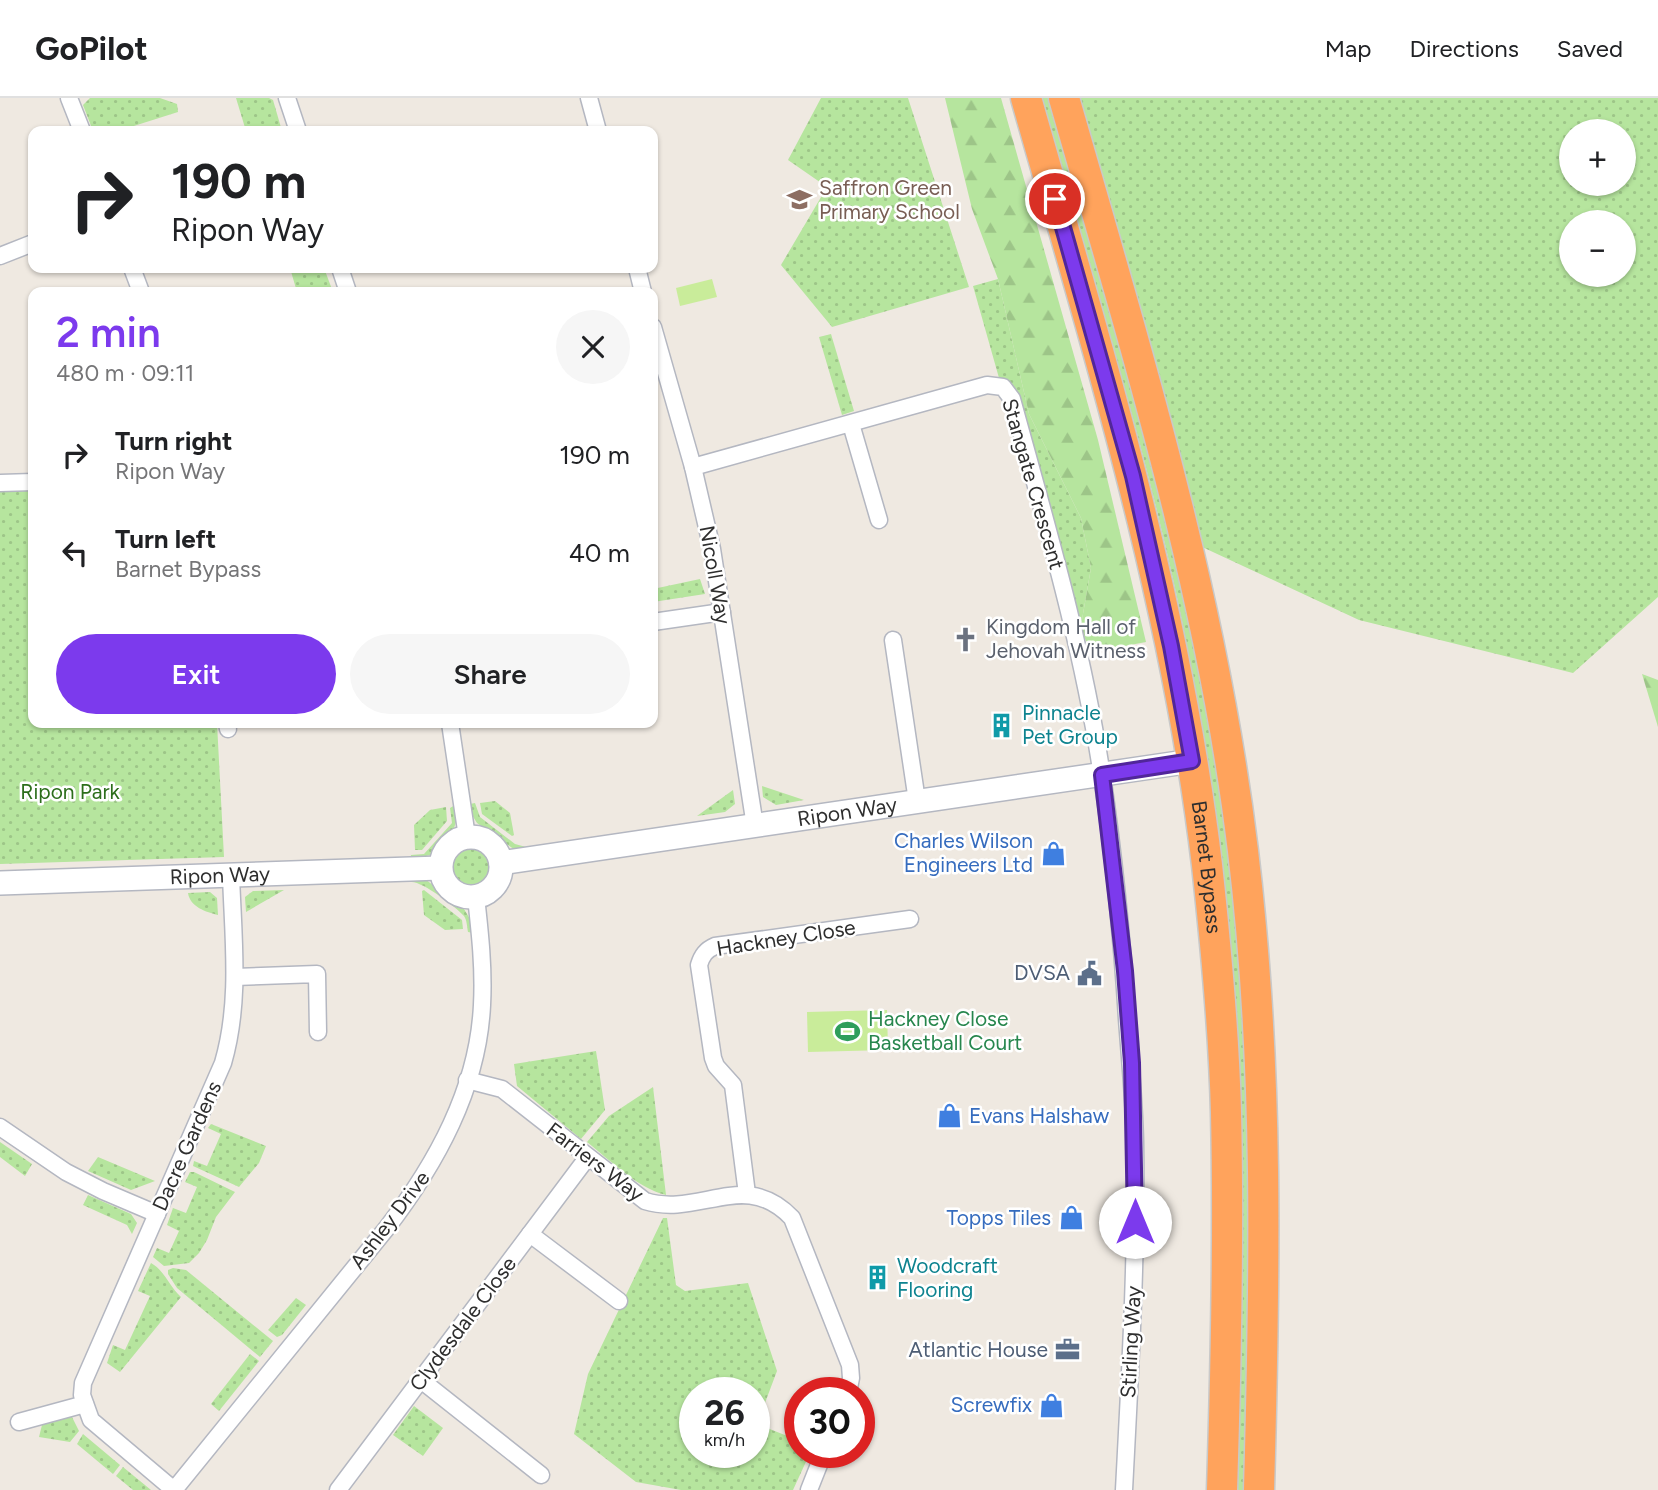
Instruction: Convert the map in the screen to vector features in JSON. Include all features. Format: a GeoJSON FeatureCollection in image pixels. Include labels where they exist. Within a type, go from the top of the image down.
{"type":"FeatureCollection","features":[{"type":"Feature","properties":{"kind":"highway","name":"Barnet Bypass"},"geometry":{"type":"LineString","coordinates":[[1026,98],[1133,476],[1171,646],[1207,863],[1218,973],[1226,1110],[1228,1255],[1222,1490]]}},
{"type":"Feature","properties":{"kind":"highway","name":"Barnet Bypass"},"geometry":{"type":"LineString","coordinates":[[1064,98],[1188,549],[1210,646],[1243,850],[1259,1018],[1264,1140],[1265,1247],[1259,1490]]}},
{"type":"Feature","properties":{"kind":"street"},"geometry":{"type":"LineString","coordinates":[[69,98],[80,126]]}},
{"type":"Feature","properties":{"kind":"street"},"geometry":{"type":"LineString","coordinates":[[287,98],[296,126]]}},
{"type":"Feature","properties":{"kind":"street"},"geometry":{"type":"LineString","coordinates":[[589,98],[597,126]]}},
{"type":"Feature","properties":{"kind":"street"},"geometry":{"type":"LineString","coordinates":[[0,256],[28,245]]}},
{"type":"Feature","properties":{"kind":"street","name":"Nicoll Way"},"geometry":{"type":"LineString","coordinates":[[659,377],[693,467],[712,549],[755,826]]}},
{"type":"Feature","properties":{"kind":"street","name":"Stangate Crescent"},"geometry":{"type":"LineString","coordinates":[[693,467],[987,385],[997,384],[1008,392],[1082,668],[1102,775]]}},
{"type":"Feature","properties":{"kind":"street"},"geometry":{"type":"LineString","coordinates":[[850,424],[879,520]]}},
{"type":"Feature","properties":{"kind":"street"},"geometry":{"type":"LineString","coordinates":[[0,483],[28,482]]}},
{"type":"Feature","properties":{"kind":"street"},"geometry":{"type":"LineString","coordinates":[[658,621],[722,612]]}},
{"type":"Feature","properties":{"kind":"street"},"geometry":{"type":"LineString","coordinates":[[892,640],[917,801]]}},
{"type":"Feature","properties":{"kind":"street"},"geometry":{"type":"LineString","coordinates":[[451,728],[467,837]]}},
{"type":"Feature","properties":{"kind":"street","name":"Ripon Way"},"geometry":{"type":"LineString","coordinates":[[501,863],[1192,761]]}},
{"type":"Feature","properties":{"kind":"street","name":"Stirling Way"},"geometry":{"type":"LineString","coordinates":[[1102,775],[1125,971],[1135,1140],[1133,1322],[1124,1490]]}},
{"type":"Feature","properties":{"kind":"street"},"geometry":{"type":"LineString","coordinates":[[467,837],[486,840],[493,846],[501,863],[498,881],[485,894],[476,897],[466,897],[448,887],[440,868],[445,851],[451,844],[467,837]]}},
{"type":"Feature","properties":{"kind":"street","name":"Ripon Way"},"geometry":{"type":"LineString","coordinates":[[0,883],[440,868]]}},
{"type":"Feature","properties":{"kind":"street","name":"Dacre Gardens"},"geometry":{"type":"LineString","coordinates":[[85,1404],[82,1395],[86,1373],[223,1063],[232,1026],[235,977],[231,875]]}},
{"type":"Feature","properties":{"kind":"street","name":"Ashley Drive"},"geometry":{"type":"LineString","coordinates":[[174,1490],[419,1184],[440,1149],[455,1117],[467,1080],[482,1006],[482,952],[476,897]]}},
{"type":"Feature","properties":{"kind":"street","name":"Hackney Close"},"geometry":{"type":"LineString","coordinates":[[747,1194],[733,1085],[716,1066],[713,1058],[699,965],[701,956],[715,946],[910,919]]}},
{"type":"Feature","properties":{"kind":"street"},"geometry":{"type":"LineString","coordinates":[[235,977],[317,974],[318,1032]]}},
{"type":"Feature","properties":{"kind":"street","name":"Farriers Way"},"geometry":{"type":"LineString","coordinates":[[467,1080],[502,1089],[645,1201],[671,1206],[747,1194]]}},
{"type":"Feature","properties":{"kind":"street"},"geometry":{"type":"LineString","coordinates":[[0,1127],[66,1172],[157,1214]]}},
{"type":"Feature","properties":{"kind":"street","name":"Clydesdale Close"},"geometry":{"type":"LineString","coordinates":[[338,1490],[587,1158]]}},
{"type":"Feature","properties":{"kind":"street"},"geometry":{"type":"LineString","coordinates":[[747,1194],[774,1202],[792,1218],[850,1365],[851,1377]]}},
{"type":"Feature","properties":{"kind":"street"},"geometry":{"type":"LineString","coordinates":[[530,1234],[619,1301]]}},
{"type":"Feature","properties":{"kind":"street"},"geometry":{"type":"LineString","coordinates":[[421,1380],[541,1475]]}},
{"type":"Feature","properties":{"kind":"street"},"geometry":{"type":"LineString","coordinates":[[19,1422],[85,1404],[91,1420],[174,1490]]}},
{"type":"Feature","properties":{"kind":"street"},"geometry":{"type":"LineString","coordinates":[[809,1490],[818,1468]]}},
{"type":"Feature","properties":{"kind":"green space"},"geometry":{"type":"Polygon","coordinates":[[[90,98],[160,98],[177,104],[178,112],[134,126],[91,126],[83,105],[90,98]]]}},
{"type":"Feature","properties":{"kind":"green space"},"geometry":{"type":"Polygon","coordinates":[[[236,98],[273,100],[281,126],[244,126],[236,98]]]}},
{"type":"Feature","properties":{"kind":"green space"},"geometry":{"type":"Polygon","coordinates":[[[821,98],[908,98],[969,287],[832,327],[781,265],[827,187],[788,160],[821,98]]]}},
{"type":"Feature","properties":{"kind":"green space"},"geometry":{"type":"Polygon","coordinates":[[[945,98],[1001,98],[1098,440],[1146,642],[1093,652],[1080,631],[1091,568],[1081,518],[1029,414],[998,279],[972,209],[945,98]]]}},
{"type":"Feature","properties":{"kind":"green space"},"geometry":{"type":"Polygon","coordinates":[[[1041,98],[1049,98],[1158,489],[1202,686],[1220,786],[1240,961],[1248,1112],[1249,1264],[1244,1490],[1236,1490],[1242,1241],[1238,1038],[1216,822],[1190,661],[1159,519],[1122,378],[1041,98]]]}},
{"type":"Feature","properties":{"kind":"green space"},"geometry":{"type":"Polygon","coordinates":[[[1079,98],[1658,98],[1658,597],[1573,673],[1359,620],[1200,546],[1079,98]]]}},
{"type":"Feature","properties":{"kind":"green space"},"geometry":{"type":"Polygon","coordinates":[[[291,273],[326,273],[331,287],[296,287],[291,273]]]}},
{"type":"Feature","properties":{"kind":"green space"},"geometry":{"type":"Polygon","coordinates":[[[712,279],[717,297],[680,306],[676,288],[712,279]]]}},
{"type":"Feature","properties":{"kind":"green space"},"geometry":{"type":"Polygon","coordinates":[[[998,279],[1029,414],[1081,518],[1091,568],[1080,631],[1019,399],[1014,389],[999,378],[973,286],[998,279]]]}},
{"type":"Feature","properties":{"kind":"green space"},"geometry":{"type":"Polygon","coordinates":[[[831,334],[854,411],[842,415],[819,337],[831,334]]]}},
{"type":"Feature","properties":{"kind":"green space","name":"Ripon Park"},"geometry":{"type":"Polygon","coordinates":[[[0,491],[28,491],[28,728],[217,728],[224,857],[0,864],[0,491]]]}},
{"type":"Feature","properties":{"kind":"green space"},"geometry":{"type":"Polygon","coordinates":[[[700,579],[705,594],[658,601],[658,588],[700,579]]]}},
{"type":"Feature","properties":{"kind":"green space"},"geometry":{"type":"Polygon","coordinates":[[[1642,674],[1658,680],[1658,727],[1642,674]]]}},
{"type":"Feature","properties":{"kind":"green space"},"geometry":{"type":"Polygon","coordinates":[[[762,786],[804,800],[776,805],[763,797],[762,786]]]}},
{"type":"Feature","properties":{"kind":"green space"},"geometry":{"type":"Polygon","coordinates":[[[733,790],[735,804],[725,812],[697,816],[733,790]]]}},
{"type":"Feature","properties":{"kind":"green space"},"geometry":{"type":"Polygon","coordinates":[[[495,801],[510,813],[514,835],[482,814],[480,803],[495,801]]]}},
{"type":"Feature","properties":{"kind":"green space"},"geometry":{"type":"Polygon","coordinates":[[[475,803],[480,817],[527,850],[515,850],[477,823],[470,804],[475,803]]]}},
{"type":"Feature","properties":{"kind":"green space"},"geometry":{"type":"Polygon","coordinates":[[[455,805],[457,819],[454,828],[430,855],[410,860],[411,855],[424,854],[452,823],[450,808],[455,805]]]}},
{"type":"Feature","properties":{"kind":"green space"},"geometry":{"type":"Polygon","coordinates":[[[446,807],[447,821],[422,850],[415,850],[414,825],[430,810],[446,807]]]}},
{"type":"Feature","properties":{"kind":"green space"},"geometry":{"type":"Polygon","coordinates":[[[470,845],[485,851],[491,866],[485,881],[470,887],[455,881],[449,866],[455,851],[470,845]]]}},
{"type":"Feature","properties":{"kind":"green space"},"geometry":{"type":"Polygon","coordinates":[[[410,877],[425,879],[464,909],[470,919],[473,933],[468,932],[466,919],[460,912],[430,890],[411,882],[410,877]]]}},
{"type":"Feature","properties":{"kind":"green space"},"geometry":{"type":"Polygon","coordinates":[[[284,890],[246,912],[245,897],[253,891],[284,890]]]}},
{"type":"Feature","properties":{"kind":"green space"},"geometry":{"type":"Polygon","coordinates":[[[424,890],[462,920],[463,929],[445,930],[424,915],[424,890]]]}},
{"type":"Feature","properties":{"kind":"green space"},"geometry":{"type":"Polygon","coordinates":[[[210,892],[217,898],[218,915],[195,905],[188,893],[210,892]]]}},
{"type":"Feature","properties":{"kind":"green space","name":"Hackney Close Basketball Court"},"geometry":{"type":"Polygon","coordinates":[[[887,1010],[888,1050],[808,1052],[807,1012],[887,1010]]]}},
{"type":"Feature","properties":{"kind":"green space"},"geometry":{"type":"Polygon","coordinates":[[[596,1051],[605,1110],[581,1139],[517,1086],[514,1064],[596,1051]]]}},
{"type":"Feature","properties":{"kind":"green space"},"geometry":{"type":"Polygon","coordinates":[[[653,1087],[666,1195],[634,1180],[587,1142],[609,1116],[653,1087]]]}},
{"type":"Feature","properties":{"kind":"green space"},"geometry":{"type":"Polygon","coordinates":[[[211,1124],[266,1146],[259,1163],[239,1187],[193,1166],[194,1161],[207,1166],[221,1134],[208,1128],[211,1124]]]}},
{"type":"Feature","properties":{"kind":"green space"},"geometry":{"type":"Polygon","coordinates":[[[0,1142],[32,1164],[25,1176],[0,1157],[0,1142]]]}},
{"type":"Feature","properties":{"kind":"green space"},"geometry":{"type":"Polygon","coordinates":[[[98,1157],[155,1181],[131,1190],[88,1171],[98,1157]]]}},
{"type":"Feature","properties":{"kind":"green space"},"geometry":{"type":"Polygon","coordinates":[[[190,1172],[235,1192],[216,1217],[199,1253],[189,1263],[164,1266],[153,1257],[157,1248],[169,1253],[179,1231],[167,1225],[173,1208],[186,1213],[197,1187],[185,1182],[190,1172]]]}},
{"type":"Feature","properties":{"kind":"green space"},"geometry":{"type":"Polygon","coordinates":[[[88,1195],[131,1214],[137,1223],[132,1234],[127,1225],[83,1205],[88,1195]]]}},
{"type":"Feature","properties":{"kind":"green space"},"geometry":{"type":"Polygon","coordinates":[[[663,1218],[667,1218],[676,1285],[685,1291],[748,1283],[777,1371],[770,1390],[770,1377],[679,1377],[679,1468],[770,1468],[770,1429],[784,1435],[784,1468],[803,1468],[793,1490],[681,1490],[636,1482],[574,1434],[588,1374],[663,1218]]]}},
{"type":"Feature","properties":{"kind":"green space"},"geometry":{"type":"Polygon","coordinates":[[[151,1263],[160,1270],[181,1297],[120,1372],[107,1363],[113,1345],[125,1350],[150,1296],[138,1291],[151,1263]]]}},
{"type":"Feature","properties":{"kind":"green space"},"geometry":{"type":"Polygon","coordinates":[[[168,1270],[186,1270],[273,1341],[260,1357],[177,1288],[168,1274],[168,1270]]]}},
{"type":"Feature","properties":{"kind":"green space"},"geometry":{"type":"Polygon","coordinates":[[[296,1298],[306,1305],[282,1335],[277,1337],[268,1330],[296,1298]]]}},
{"type":"Feature","properties":{"kind":"green space"},"geometry":{"type":"Polygon","coordinates":[[[250,1354],[259,1361],[219,1411],[211,1404],[250,1354]]]}},
{"type":"Feature","properties":{"kind":"green space"},"geometry":{"type":"Polygon","coordinates":[[[414,1406],[443,1428],[423,1456],[393,1435],[414,1406]]]}},
{"type":"Feature","properties":{"kind":"green space"},"geometry":{"type":"Polygon","coordinates":[[[71,1415],[79,1431],[70,1442],[39,1437],[43,1421],[71,1415]]]}},
{"type":"Feature","properties":{"kind":"green space"},"geometry":{"type":"Polygon","coordinates":[[[83,1434],[120,1465],[113,1474],[77,1444],[83,1434]]]}},
{"type":"Feature","properties":{"kind":"green space"},"geometry":{"type":"Polygon","coordinates":[[[123,1467],[151,1490],[133,1490],[116,1476],[123,1467]]]}},
{"type":"Feature","properties":{"kind":"place","name":"Saffron Green Primary School"},"geometry":{"type":"Point","coordinates":[799,200]}},
{"type":"Feature","properties":{"kind":"place","name":"Kingdom Hall of Jehovah Witness"},"geometry":{"type":"Point","coordinates":[966,639]}},
{"type":"Feature","properties":{"kind":"place","name":"Pinnacle Pet Group"},"geometry":{"type":"Point","coordinates":[1002,725]}},
{"type":"Feature","properties":{"kind":"place","name":"Charles Wilson Engineers Ltd"},"geometry":{"type":"Point","coordinates":[1053,853]}},
{"type":"Feature","properties":{"kind":"place","name":"DVSA"},"geometry":{"type":"Point","coordinates":[1090,973]}},
{"type":"Feature","properties":{"kind":"place","name":"Hackney Close Basketball Court"},"geometry":{"type":"Point","coordinates":[848,1031]}},
{"type":"Feature","properties":{"kind":"place","name":"Evans Halshaw"},"geometry":{"type":"Point","coordinates":[949,1116]}},
{"type":"Feature","properties":{"kind":"place","name":"Topps Tiles"},"geometry":{"type":"Point","coordinates":[1071,1218]}},
{"type":"Feature","properties":{"kind":"place","name":"Woodcraft Flooring"},"geometry":{"type":"Point","coordinates":[877,1278]}},
{"type":"Feature","properties":{"kind":"place","name":"Atlantic House"},"geometry":{"type":"Point","coordinates":[1068,1350]}},
{"type":"Feature","properties":{"kind":"place","name":"Screwfix"},"geometry":{"type":"Point","coordinates":[1052,1405]}},
{"type":"Feature","properties":{"kind":"route"},"geometry":{"type":"LineString","coordinates":[[1055,199],[1133,476],[1171,646],[1192,761],[1102,775],[1125,971],[1132,1063],[1135,1222]]}}]}
